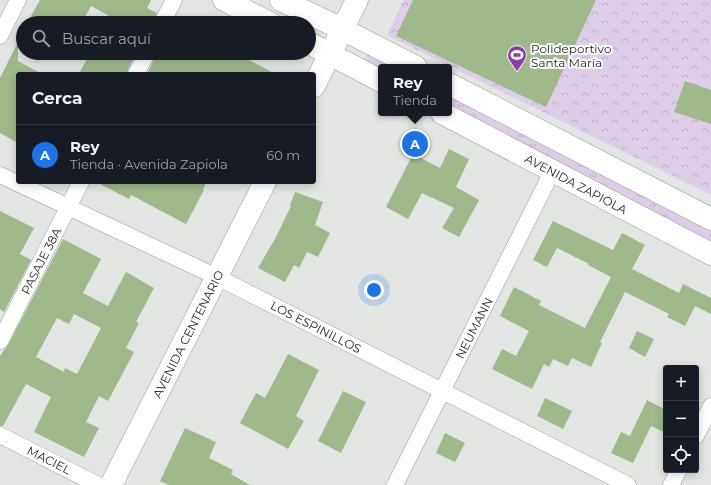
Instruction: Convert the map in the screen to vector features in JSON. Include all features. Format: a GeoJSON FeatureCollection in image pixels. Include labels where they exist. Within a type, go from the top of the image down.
{"type":"FeatureCollection","features":[{"type":"Feature","properties":{"kind":"main road"},"geometry":{"type":"LineString","coordinates":[[224,0],[256,16]]}},
{"type":"Feature","properties":{"kind":"main road"},"geometry":{"type":"LineString","coordinates":[[281,0],[315,16]]}},
{"type":"Feature","properties":{"kind":"main road"},"geometry":{"type":"LineString","coordinates":[[316,82],[357,0]]}},
{"type":"Feature","properties":{"kind":"main road"},"geometry":{"type":"LineString","coordinates":[[316,17],[410,64]]}},
{"type":"Feature","properties":{"kind":"main road"},"geometry":{"type":"LineString","coordinates":[[316,47],[378,79]]}},
{"type":"Feature","properties":{"kind":"main road"},"geometry":{"type":"LineString","coordinates":[[452,86],[711,219]]}},
{"type":"Feature","properties":{"kind":"main road","name":"AVENIDA ZAPIOLA"},"geometry":{"type":"LineString","coordinates":[[448,116],[711,254]]}},
{"type":"Feature","properties":{"kind":"main road","name":"AVENIDA CENTENARIO"},"geometry":{"type":"LineString","coordinates":[[111,485],[264,184]]}},
{"type":"Feature","properties":{"kind":"street"},"geometry":{"type":"LineString","coordinates":[[0,36],[18,0]]}},
{"type":"Feature","properties":{"kind":"street"},"geometry":{"type":"LineString","coordinates":[[166,16],[174,0]]}},
{"type":"Feature","properties":{"kind":"street"},"geometry":{"type":"LineString","coordinates":[[137,72],[143,60]]}},
{"type":"Feature","properties":{"kind":"street","name":"NEUMANN"},"geometry":{"type":"LineString","coordinates":[[395,485],[552,172]]}},
{"type":"Feature","properties":{"kind":"street","name":"LOS ESPINILLOS"},"geometry":{"type":"LineString","coordinates":[[0,175],[16,183]]}},
{"type":"Feature","properties":{"kind":"street","name":"LOS ESPINILLOS"},"geometry":{"type":"LineString","coordinates":[[19,184],[217,277],[628,485]]}},
{"type":"Feature","properties":{"kind":"street","name":"PASAJE 38A"},"geometry":{"type":"LineString","coordinates":[[0,341],[80,184]]}},
{"type":"Feature","properties":{"kind":"street"},"geometry":{"type":"LineString","coordinates":[[699,430],[711,406]]}},
{"type":"Feature","properties":{"kind":"street","name":"MACIEL"},"geometry":{"type":"LineString","coordinates":[[0,435],[98,485]]}},
{"type":"Feature","properties":{"kind":"street"},"geometry":{"type":"LineString","coordinates":[[671,485],[677,473]]}},
{"type":"Feature","properties":{"kind":"green space"},"geometry":{"type":"Polygon","coordinates":[[[404,0],[711,0],[711,195],[452,67],[452,64],[446,64],[387,35],[404,0]]]}},
{"type":"Feature","properties":{"kind":"green space"},"geometry":{"type":"Polygon","coordinates":[[[367,54],[386,64],[378,64],[378,72],[363,64],[367,54]]]}},
{"type":"Feature","properties":{"kind":"green space"},"geometry":{"type":"Polygon","coordinates":[[[452,98],[711,230],[711,243],[452,110],[452,98]]]}},
{"type":"Feature","properties":{"kind":"building"},"geometry":{"type":"Polygon","coordinates":[[[40,0],[151,0],[147,8],[157,13],[156,16],[109,16],[91,6],[86,16],[31,16],[40,0]]]}},
{"type":"Feature","properties":{"kind":"building","name":"Polideportivo Santa María"},"geometry":{"type":"Polygon","coordinates":[[[413,0],[596,0],[546,107],[396,36],[413,0]]]}},
{"type":"Feature","properties":{"kind":"building"},"geometry":{"type":"Polygon","coordinates":[[[16,46],[16,60],[38,72],[16,72],[16,142],[0,133],[0,78],[16,46]]]}},
{"type":"Feature","properties":{"kind":"building"},"geometry":{"type":"Polygon","coordinates":[[[86,60],[133,60],[128,72],[80,72],[86,60]]]}},
{"type":"Feature","properties":{"kind":"building"},"geometry":{"type":"Polygon","coordinates":[[[154,60],[249,60],[272,72],[148,72],[154,60]]]}},
{"type":"Feature","properties":{"kind":"building"},"geometry":{"type":"Polygon","coordinates":[[[685,81],[711,90],[711,124],[674,112],[685,81]]]}},
{"type":"Feature","properties":{"kind":"building"},"geometry":{"type":"Polygon","coordinates":[[[449,149],[469,159],[456,187],[479,200],[459,237],[442,228],[454,208],[422,193],[408,219],[386,207],[413,154],[440,168],[449,149]]]}},
{"type":"Feature","properties":{"kind":"building"},"geometry":{"type":"Polygon","coordinates":[[[100,184],[206,184],[186,224],[131,195],[129,199],[100,184]]]}},
{"type":"Feature","properties":{"kind":"building"},"geometry":{"type":"Polygon","coordinates":[[[295,192],[323,202],[315,225],[330,233],[318,257],[307,252],[299,268],[294,265],[285,282],[258,268],[276,237],[291,206],[290,205],[295,192]]]}},
{"type":"Feature","properties":{"kind":"building"},"geometry":{"type":"Polygon","coordinates":[[[0,211],[34,228],[20,254],[31,260],[4,312],[0,309],[0,211]]]}},
{"type":"Feature","properties":{"kind":"building"},"geometry":{"type":"Polygon","coordinates":[[[553,221],[613,250],[622,233],[645,245],[632,269],[679,293],[683,284],[711,298],[711,314],[695,306],[685,326],[667,317],[669,314],[625,292],[600,342],[602,343],[591,367],[572,358],[568,366],[553,359],[549,367],[544,364],[532,389],[492,369],[502,349],[516,356],[529,331],[500,316],[514,287],[541,301],[539,305],[585,328],[611,277],[557,248],[547,267],[533,260],[553,221]]]}},
{"type":"Feature","properties":{"kind":"building"},"geometry":{"type":"Polygon","coordinates":[[[63,239],[101,259],[83,293],[108,306],[126,272],[154,288],[136,322],[139,323],[126,348],[134,352],[108,401],[99,396],[86,422],[99,428],[84,457],[34,432],[51,397],[26,384],[3,426],[0,426],[0,356],[8,345],[63,239]],[[74,314],[69,324],[57,318],[36,357],[64,372],[65,368],[77,374],[101,328],[74,314]]]}},
{"type":"Feature","properties":{"kind":"building"},"geometry":{"type":"Polygon","coordinates":[[[637,331],[654,339],[645,357],[629,348],[637,331]]]}},
{"type":"Feature","properties":{"kind":"building"},"geometry":{"type":"Polygon","coordinates":[[[288,354],[319,370],[296,416],[304,421],[288,449],[240,423],[256,393],[265,398],[288,354]]]}},
{"type":"Feature","properties":{"kind":"building"},"geometry":{"type":"Polygon","coordinates":[[[343,391],[366,402],[341,453],[318,441],[343,391]]]}},
{"type":"Feature","properties":{"kind":"building"},"geometry":{"type":"Polygon","coordinates":[[[545,398],[572,411],[563,429],[537,416],[545,398]]]}},
{"type":"Feature","properties":{"kind":"building"},"geometry":{"type":"Polygon","coordinates":[[[647,400],[663,408],[663,432],[651,426],[633,463],[611,453],[621,432],[630,436],[647,400]]]}},
{"type":"Feature","properties":{"kind":"building"},"geometry":{"type":"Polygon","coordinates":[[[185,428],[216,442],[209,458],[233,470],[231,474],[250,485],[169,485],[160,481],[185,428]]]}},
{"type":"Feature","properties":{"kind":"building"},"geometry":{"type":"Polygon","coordinates":[[[445,433],[465,443],[455,462],[436,453],[445,433]]]}},
{"type":"Feature","properties":{"kind":"place","name":"Polideportivo Santa María"},"geometry":{"type":"Point","coordinates":[517,72]}},
{"type":"Feature","properties":{"kind":"place","name":"Rey"},"geometry":{"type":"Point","coordinates":[415,144]}}]}
